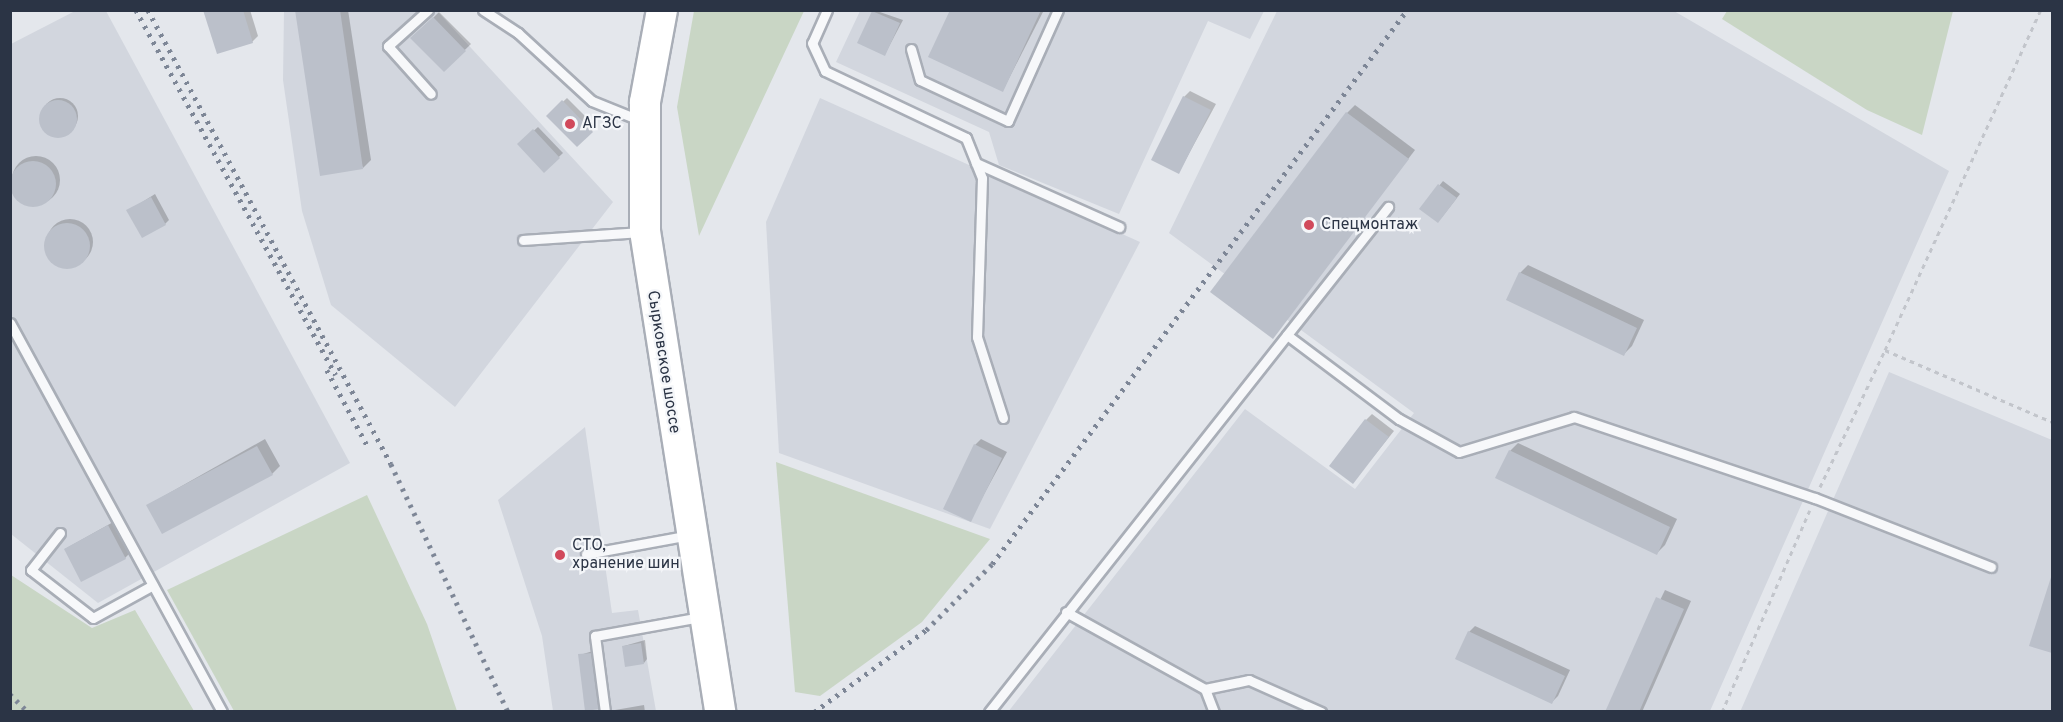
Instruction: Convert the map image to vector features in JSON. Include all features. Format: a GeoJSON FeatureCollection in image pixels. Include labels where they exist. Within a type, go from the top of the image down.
{"type":"FeatureCollection","features":[{"type":"Feature","properties":{"kind":"main road","name":"Сырковское шоссе"},"geometry":{"type":"LineString","coordinates":[[662,10],[644,122],[645,231],[703,616],[720,711]]}},
{"type":"Feature","properties":{"kind":"lane"},"geometry":{"type":"LineString","coordinates":[[428,10],[388,46],[431,94]]}},
{"type":"Feature","properties":{"kind":"lane"},"geometry":{"type":"LineString","coordinates":[[483,10],[518,33],[592,101],[644,122]]}},
{"type":"Feature","properties":{"kind":"lane"},"geometry":{"type":"LineString","coordinates":[[827,10],[812,43],[825,71],[966,138],[981,178],[977,337],[1003,418]]}},
{"type":"Feature","properties":{"kind":"lane"},"geometry":{"type":"LineString","coordinates":[[911,49],[920,80],[1008,121],[1058,10]]}},
{"type":"Feature","properties":{"kind":"lane"},"geometry":{"type":"LineString","coordinates":[[976,163],[1119,227]]}},
{"type":"Feature","properties":{"kind":"lane"},"geometry":{"type":"LineString","coordinates":[[989,711],[1388,207]]}},
{"type":"Feature","properties":{"kind":"lane"},"geometry":{"type":"LineString","coordinates":[[524,240],[645,231]]}},
{"type":"Feature","properties":{"kind":"lane"},"geometry":{"type":"LineString","coordinates":[[10,323],[222,711]]}},
{"type":"Feature","properties":{"kind":"lane"},"geometry":{"type":"LineString","coordinates":[[1287,335],[1399,419],[1458,452],[1574,417],[1815,498],[1991,567]]}},
{"type":"Feature","properties":{"kind":"lane"},"geometry":{"type":"LineString","coordinates":[[60,533],[31,570],[93,618],[153,585]]}},
{"type":"Feature","properties":{"kind":"lane"},"geometry":{"type":"LineString","coordinates":[[586,554],[691,535]]}},
{"type":"Feature","properties":{"kind":"lane"},"geometry":{"type":"LineString","coordinates":[[1066,612],[1205,689],[1214,711]]}},
{"type":"Feature","properties":{"kind":"lane"},"geometry":{"type":"LineString","coordinates":[[605,711],[595,636],[703,616]]}},
{"type":"Feature","properties":{"kind":"lane"},"geometry":{"type":"LineString","coordinates":[[1205,689],[1249,680],[1321,711]]}},
{"type":"Feature","properties":{"kind":"path"},"geometry":{"type":"LineString","coordinates":[[1722,711],[1815,498],[2041,10]]}},
{"type":"Feature","properties":{"kind":"path"},"geometry":{"type":"LineString","coordinates":[[1885,350],[2052,422]]}},
{"type":"Feature","properties":{"kind":"shaded area"},"geometry":{"type":"Polygon","coordinates":[[[75,11],[106,11],[350,463],[98,603],[11,534],[11,44],[75,11]]]}},
{"type":"Feature","properties":{"kind":"shaded area"},"geometry":{"type":"Polygon","coordinates":[[[284,11],[437,11],[613,202],[455,407],[331,305],[302,211],[283,80],[284,11]]]}},
{"type":"Feature","properties":{"kind":"shaded area"},"geometry":{"type":"Polygon","coordinates":[[[860,11],[1264,11],[1250,39],[1208,21],[1119,214],[999,165],[989,132],[836,62],[860,11]]]}},
{"type":"Feature","properties":{"kind":"shaded area"},"geometry":{"type":"Polygon","coordinates":[[[1277,11],[1674,11],[1949,171],[1710,711],[1008,712],[1245,409],[1355,489],[1414,413],[1169,233],[1277,11]]]}},
{"type":"Feature","properties":{"kind":"shaded area"},"geometry":{"type":"Polygon","coordinates":[[[820,98],[1140,242],[990,529],[779,453],[766,222],[820,98]]]}},
{"type":"Feature","properties":{"kind":"shaded area"},"geometry":{"type":"Polygon","coordinates":[[[1889,372],[2052,440],[2052,711],[1740,712],[1889,372]]]}},
{"type":"Feature","properties":{"kind":"shaded area","name":"СТО, хранение шин"},"geometry":{"type":"Polygon","coordinates":[[[585,427],[612,613],[638,610],[656,711],[553,711],[542,636],[498,500],[585,427]]]}},
{"type":"Feature","properties":{"kind":"green space"},"geometry":{"type":"Polygon","coordinates":[[[694,11],[804,11],[699,236],[677,107],[694,11]]]}},
{"type":"Feature","properties":{"kind":"green space"},"geometry":{"type":"Polygon","coordinates":[[[1727,11],[1953,11],[1922,135],[1867,110],[1722,19],[1727,11]]]}},
{"type":"Feature","properties":{"kind":"green space"},"geometry":{"type":"Polygon","coordinates":[[[776,462],[990,539],[922,622],[820,696],[795,692],[776,462]]]}},
{"type":"Feature","properties":{"kind":"green space"},"geometry":{"type":"Polygon","coordinates":[[[367,495],[427,624],[457,711],[234,711],[167,590],[367,495]]]}},
{"type":"Feature","properties":{"kind":"green space"},"geometry":{"type":"Polygon","coordinates":[[[11,575],[92,628],[135,610],[194,711],[11,711],[11,575]]]}},
{"type":"Feature","properties":{"kind":"building"},"geometry":{"type":"Polygon","coordinates":[[[203,10],[243,10],[253,43],[217,54],[203,10]]]}},
{"type":"Feature","properties":{"kind":"building"},"geometry":{"type":"Polygon","coordinates":[[[295,10],[340,10],[363,169],[320,176],[295,10]]]}},
{"type":"Feature","properties":{"kind":"building"},"geometry":{"type":"Polygon","coordinates":[[[950,10],[1041,10],[1003,92],[928,57],[950,10]]]}},
{"type":"Feature","properties":{"kind":"building"},"geometry":{"type":"Polygon","coordinates":[[[872,11],[900,23],[885,56],[857,43],[872,11]]]}},
{"type":"Feature","properties":{"kind":"building"},"geometry":{"type":"Polygon","coordinates":[[[433,17],[466,51],[444,72],[410,38],[433,17]]]}},
{"type":"Feature","properties":{"kind":"building"},"geometry":{"type":"Polygon","coordinates":[[[1183,96],[1211,110],[1179,174],[1151,160],[1183,96]]]}},
{"type":"Feature","properties":{"kind":"building"},"geometry":{"type":"Polygon","coordinates":[[[58,100],[71,106],[77,119],[71,132],[58,138],[45,132],[39,119],[45,106],[58,100]]]}},
{"type":"Feature","properties":{"kind":"building"},"geometry":{"type":"Polygon","coordinates":[[[562,100],[593,132],[577,147],[546,116],[562,100]]]}},
{"type":"Feature","properties":{"kind":"building","name":"Спецмонтаж"},"geometry":{"type":"Polygon","coordinates":[[[1346,112],[1409,159],[1273,339],[1210,292],[1346,112]]]}},
{"type":"Feature","properties":{"kind":"building"},"geometry":{"type":"Polygon","coordinates":[[[533,129],[560,158],[544,173],[517,144],[533,129]]]}},
{"type":"Feature","properties":{"kind":"building"},"geometry":{"type":"Polygon","coordinates":[[[38,161],[50,167],[55,175],[55,193],[50,201],[42,206],[28,207],[16,201],[11,193],[10,179],[16,167],[24,162],[38,161]]]}},
{"type":"Feature","properties":{"kind":"building"},"geometry":{"type":"Polygon","coordinates":[[[1438,184],[1457,198],[1438,223],[1419,209],[1438,184]]]}},
{"type":"Feature","properties":{"kind":"building"},"geometry":{"type":"Polygon","coordinates":[[[151,197],[166,225],[142,238],[126,210],[151,197]]]}},
{"type":"Feature","properties":{"kind":"building"},"geometry":{"type":"Polygon","coordinates":[[[67,223],[83,230],[90,246],[83,262],[67,269],[51,262],[44,246],[51,230],[67,223]]]}},
{"type":"Feature","properties":{"kind":"building"},"geometry":{"type":"Polygon","coordinates":[[[1519,272],[1637,328],[1624,356],[1506,300],[1519,272]]]}},
{"type":"Feature","properties":{"kind":"building"},"geometry":{"type":"Polygon","coordinates":[[[1365,419],[1389,437],[1353,484],[1329,466],[1365,419]]]}},
{"type":"Feature","properties":{"kind":"building"},"geometry":{"type":"Polygon","coordinates":[[[974,444],[1002,458],[971,522],[943,509],[974,444]]]}},
{"type":"Feature","properties":{"kind":"building"},"geometry":{"type":"Polygon","coordinates":[[[257,446],[273,475],[162,534],[146,505],[257,446]]]}},
{"type":"Feature","properties":{"kind":"building"},"geometry":{"type":"Polygon","coordinates":[[[1509,450],[1670,527],[1657,555],[1495,478],[1509,450]]]}},
{"type":"Feature","properties":{"kind":"building"},"geometry":{"type":"Polygon","coordinates":[[[108,525],[126,559],[81,582],[64,549],[108,525]]]}},
{"type":"Feature","properties":{"kind":"building"},"geometry":{"type":"Polygon","coordinates":[[[2052,574],[2052,653],[2029,646],[2052,574]]]}},
{"type":"Feature","properties":{"kind":"building"},"geometry":{"type":"Polygon","coordinates":[[[1656,597],[1684,609],[1639,712],[1605,712],[1656,597]]]}},
{"type":"Feature","properties":{"kind":"building"},"geometry":{"type":"Polygon","coordinates":[[[1468,631],[1565,676],[1552,704],[1455,659],[1468,631]]]}},
{"type":"Feature","properties":{"kind":"building"},"geometry":{"type":"Polygon","coordinates":[[[641,643],[644,664],[625,667],[622,646],[641,643]]]}},
{"type":"Feature","properties":{"kind":"building"},"geometry":{"type":"Polygon","coordinates":[[[593,653],[600,709],[585,711],[578,654],[593,653]]]}},
{"type":"Feature","properties":{"kind":"railway"},"geometry":{"type":"LineString","coordinates":[[136,10],[336,375]]}},
{"type":"Feature","properties":{"kind":"railway"},"geometry":{"type":"LineString","coordinates":[[148,10],[391,464],[508,712]]}},
{"type":"Feature","properties":{"kind":"railway"},"geometry":{"type":"LineString","coordinates":[[814,712],[926,630],[992,564],[1407,10]]}},
{"type":"Feature","properties":{"kind":"railway"},"geometry":{"type":"LineString","coordinates":[[327,370],[367,445]]}},
{"type":"Feature","properties":{"kind":"railway"},"geometry":{"type":"LineString","coordinates":[[10,694],[28,712]]}},
{"type":"Feature","properties":{"kind":"place","name":"АГЗС"},"geometry":{"type":"Point","coordinates":[570,124]}},
{"type":"Feature","properties":{"kind":"place","name":"Спецмонтаж"},"geometry":{"type":"Point","coordinates":[1309,225]}},
{"type":"Feature","properties":{"kind":"place","name":"СТО, хранение шин"},"geometry":{"type":"Point","coordinates":[560,555]}}]}
